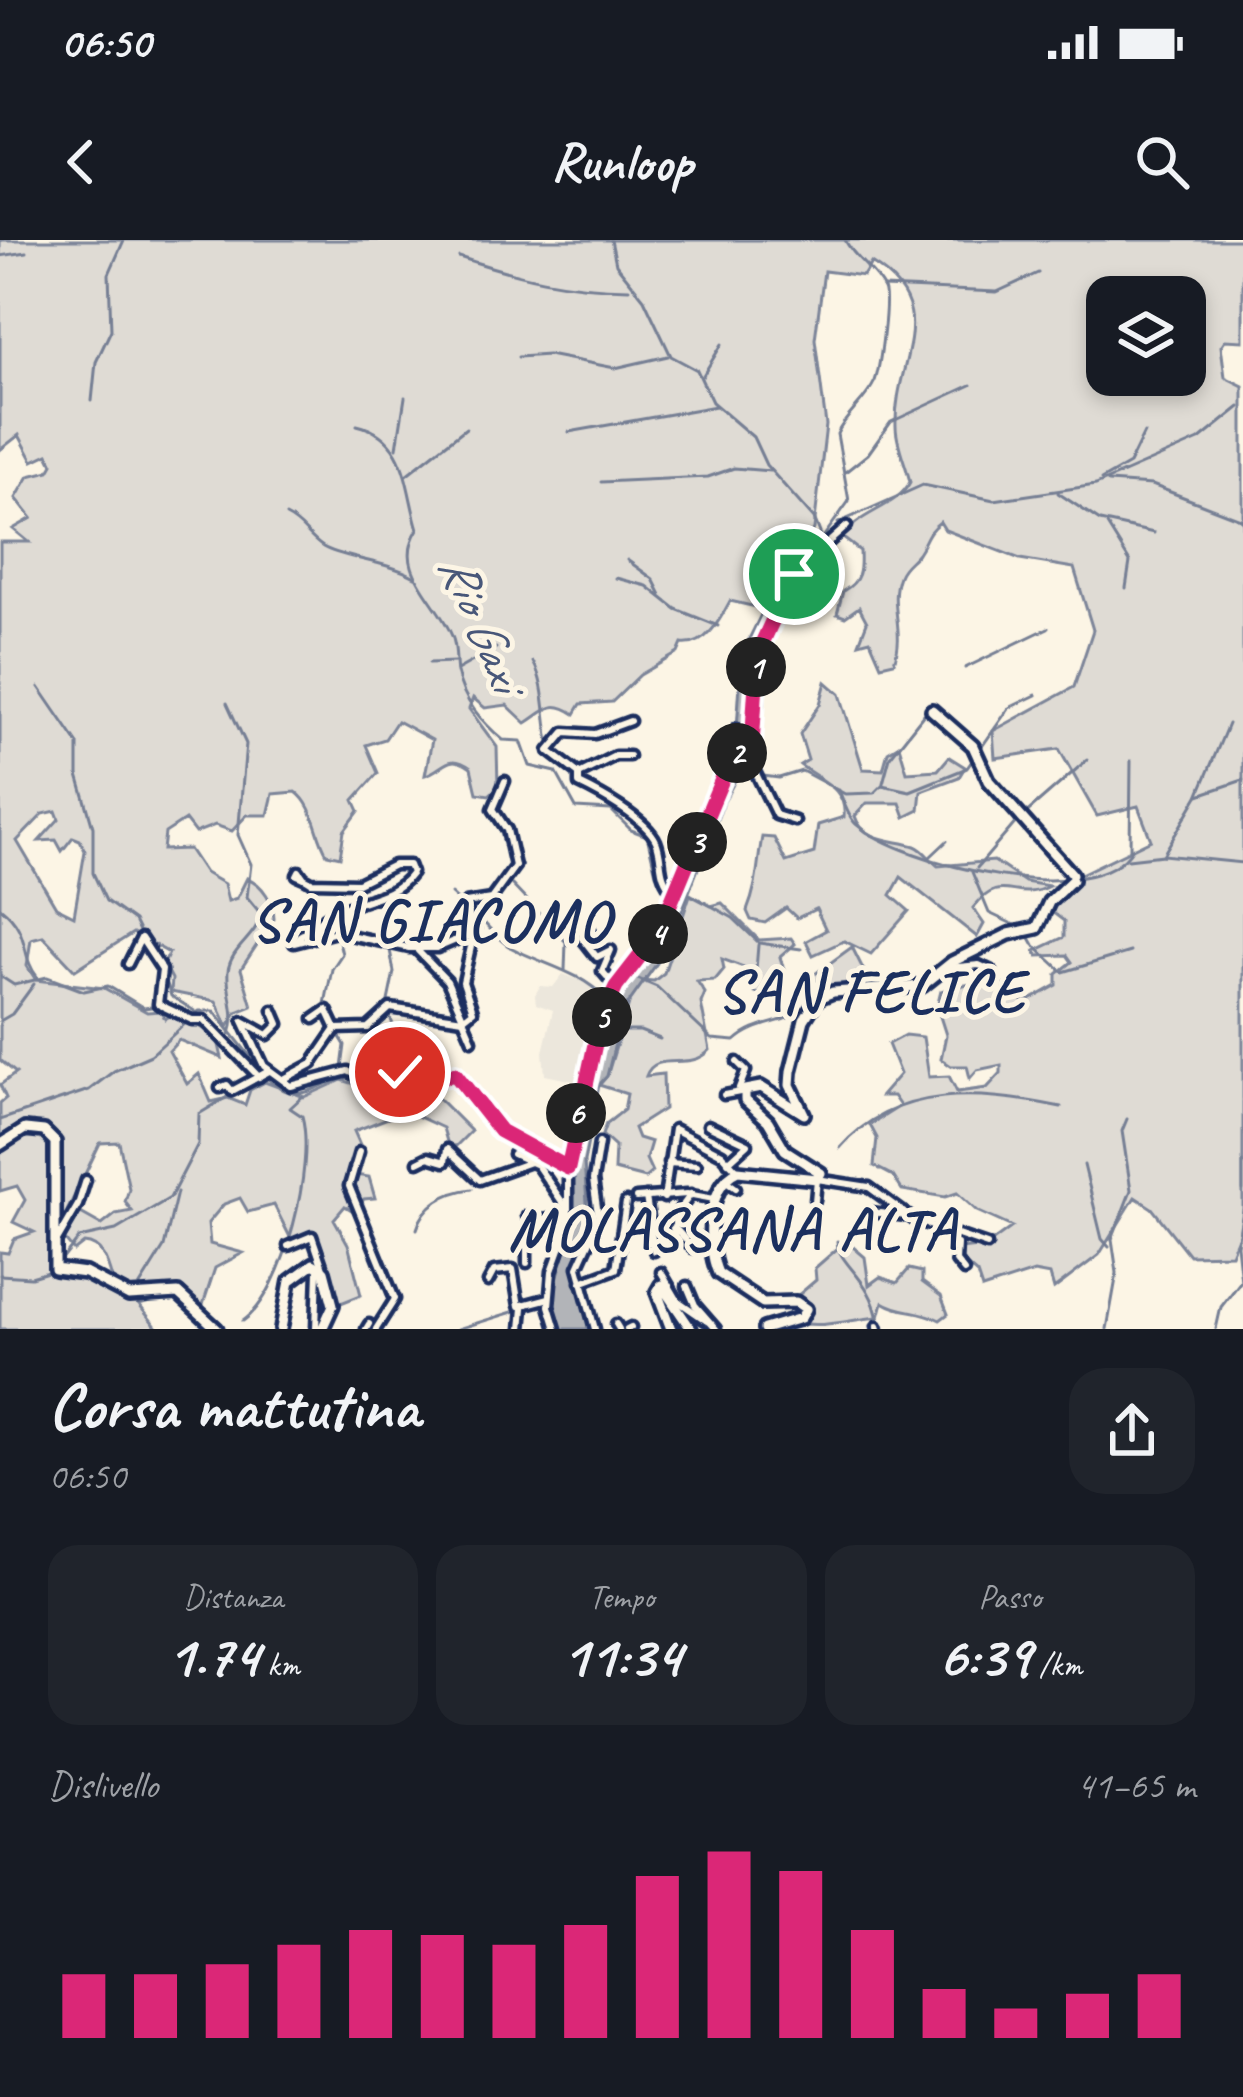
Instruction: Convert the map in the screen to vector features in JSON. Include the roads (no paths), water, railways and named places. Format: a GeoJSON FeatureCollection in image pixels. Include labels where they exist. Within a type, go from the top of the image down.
{"type":"FeatureCollection","features":[{"type":"Feature","properties":{"kind":"street"},"geometry":{"type":"LineString","coordinates":[[795,821],[778,818],[747,754],[758,709],[755,679],[762,640],[795,572],[847,526]]}},
{"type":"Feature","properties":{"kind":"street"},"geometry":{"type":"LineString","coordinates":[[815,1201],[820,1170],[784,1150],[746,1089],[760,1087],[805,1114],[791,1087],[791,1071],[804,1020],[818,998],[833,992],[922,986],[944,968],[1041,924],[1049,902],[1072,877],[1021,818],[978,757],[930,708]]}},
{"type":"Feature","properties":{"kind":"street"},"geometry":{"type":"LineString","coordinates":[[579,775],[550,753],[554,741],[565,732],[595,734],[630,721]]}},
{"type":"Feature","properties":{"kind":"street"},"geometry":{"type":"LineString","coordinates":[[556,1329],[549,1298],[569,1214],[568,1172],[589,1058],[616,987],[656,938],[696,849],[734,753],[737,728]]}},
{"type":"Feature","properties":{"kind":"street"},"geometry":{"type":"LineString","coordinates":[[734,753],[747,754]]}},
{"type":"Feature","properties":{"kind":"street"},"geometry":{"type":"LineString","coordinates":[[579,775],[615,756],[628,756]]}},
{"type":"Feature","properties":{"kind":"street"},"geometry":{"type":"LineString","coordinates":[[579,775],[579,784],[612,799],[652,835],[658,870],[673,896]]}},
{"type":"Feature","properties":{"kind":"street"},"geometry":{"type":"LineString","coordinates":[[336,1029],[367,1029],[386,1008],[462,1017],[473,1012],[463,982],[475,930],[465,904],[494,897],[503,876],[519,867],[508,830],[494,809],[505,781]]}},
{"type":"Feature","properties":{"kind":"street"},"geometry":{"type":"LineString","coordinates":[[696,849],[711,854]]}},
{"type":"Feature","properties":{"kind":"street"},"geometry":{"type":"LineString","coordinates":[[304,878],[358,883],[400,863],[412,872],[408,880],[379,896],[329,910],[295,937],[294,944],[336,932],[416,949],[446,946],[470,921]]}},
{"type":"Feature","properties":{"kind":"street"},"geometry":{"type":"LineString","coordinates":[[304,926],[318,922]]}},
{"type":"Feature","properties":{"kind":"street"},"geometry":{"type":"LineString","coordinates":[[587,929],[591,932],[582,938],[586,950],[597,957],[610,949],[602,971],[616,987]]}},
{"type":"Feature","properties":{"kind":"street"},"geometry":{"type":"LineString","coordinates":[[128,964],[140,937],[162,975],[161,1006],[204,1020],[264,1074],[300,1087],[348,1071],[392,1096],[455,1074],[500,1131],[568,1172]]}},
{"type":"Feature","properties":{"kind":"street"},"geometry":{"type":"LineString","coordinates":[[416,949],[444,976],[472,1040]]}},
{"type":"Feature","properties":{"kind":"street"},"geometry":{"type":"LineString","coordinates":[[944,968],[979,965],[992,971]]}},
{"type":"Feature","properties":{"kind":"street"},"geometry":{"type":"LineString","coordinates":[[264,1074],[243,1020],[267,1036],[279,1024],[273,1010]]}},
{"type":"Feature","properties":{"kind":"street"},"geometry":{"type":"LineString","coordinates":[[314,1019],[327,1010],[336,1029]]}},
{"type":"Feature","properties":{"kind":"street"},"geometry":{"type":"LineString","coordinates":[[284,1079],[310,1066],[336,1029]]}},
{"type":"Feature","properties":{"kind":"street"},"geometry":{"type":"LineString","coordinates":[[373,1064],[378,1060],[377,1046],[397,1040],[398,1071],[421,1069],[428,1081]]}},
{"type":"Feature","properties":{"kind":"street"},"geometry":{"type":"LineString","coordinates":[[724,1095],[739,1088],[746,1071],[737,1062]]}},
{"type":"Feature","properties":{"kind":"street"},"geometry":{"type":"LineString","coordinates":[[221,1090],[227,1085],[232,1090],[264,1074]]}},
{"type":"Feature","properties":{"kind":"street"},"geometry":{"type":"LineString","coordinates":[[739,1088],[753,1103]]}},
{"type":"Feature","properties":{"kind":"street"},"geometry":{"type":"LineString","coordinates":[[708,1125],[748,1143],[728,1162]]}},
{"type":"Feature","properties":{"kind":"street"},"geometry":{"type":"LineString","coordinates":[[0,1145],[25,1129],[44,1131],[55,1142],[56,1269],[85,1273],[129,1296],[178,1293],[217,1329]]}},
{"type":"Feature","properties":{"kind":"street"},"geometry":{"type":"LineString","coordinates":[[664,1198],[674,1129],[738,1171],[870,1187],[907,1216],[987,1245]]}},
{"type":"Feature","properties":{"kind":"street"},"geometry":{"type":"LineString","coordinates":[[595,1329],[578,1264],[599,1220],[593,1180],[598,1144]]}},
{"type":"Feature","properties":{"kind":"street"},"geometry":{"type":"LineString","coordinates":[[418,1162],[428,1157],[445,1162],[447,1149],[480,1180],[532,1161]]}},
{"type":"Feature","properties":{"kind":"street"},"geometry":{"type":"LineString","coordinates":[[359,1152],[348,1180],[394,1291],[393,1308],[370,1327]]}},
{"type":"Feature","properties":{"kind":"street"},"geometry":{"type":"LineString","coordinates":[[513,1154],[532,1161],[569,1214]]}},
{"type":"Feature","properties":{"kind":"street"},"geometry":{"type":"LineString","coordinates":[[668,1163],[697,1165]]}},
{"type":"Feature","properties":{"kind":"street"},"geometry":{"type":"LineString","coordinates":[[738,1171],[724,1180],[717,1201],[710,1240],[717,1272],[763,1304],[796,1302],[806,1309],[803,1317],[764,1329]]}},
{"type":"Feature","properties":{"kind":"street"},"geometry":{"type":"LineString","coordinates":[[54,1246],[78,1205],[86,1180]]}},
{"type":"Feature","properties":{"kind":"street"},"geometry":{"type":"LineString","coordinates":[[724,1180],[736,1187]]}},
{"type":"Feature","properties":{"kind":"street"},"geometry":{"type":"LineString","coordinates":[[675,1242],[674,1225],[691,1194]]}},
{"type":"Feature","properties":{"kind":"street"},"geometry":{"type":"LineString","coordinates":[[636,1198],[691,1194],[717,1201]]}},
{"type":"Feature","properties":{"kind":"street"},"geometry":{"type":"LineString","coordinates":[[646,1197],[654,1251]]}},
{"type":"Feature","properties":{"kind":"street"},"geometry":{"type":"LineString","coordinates":[[581,1282],[616,1269],[626,1202]]}},
{"type":"Feature","properties":{"kind":"street"},"geometry":{"type":"LineString","coordinates":[[870,1212],[907,1216]]}},
{"type":"Feature","properties":{"kind":"street"},"geometry":{"type":"LineString","coordinates":[[527,1263],[527,1241],[543,1220],[569,1214]]}},
{"type":"Feature","properties":{"kind":"street"},"geometry":{"type":"LineString","coordinates":[[527,1216],[534,1235]]}},
{"type":"Feature","properties":{"kind":"street"},"geometry":{"type":"LineString","coordinates":[[674,1225],[693,1248],[710,1240]]}},
{"type":"Feature","properties":{"kind":"street"},"geometry":{"type":"LineString","coordinates":[[288,1246],[312,1236],[321,1269]]}},
{"type":"Feature","properties":{"kind":"street"},"geometry":{"type":"LineString","coordinates":[[960,1239],[955,1258],[965,1269]]}},
{"type":"Feature","properties":{"kind":"street"},"geometry":{"type":"LineString","coordinates":[[311,1246],[316,1247],[326,1312],[319,1329]]}},
{"type":"Feature","properties":{"kind":"street"},"geometry":{"type":"LineString","coordinates":[[281,1329],[294,1275],[307,1264],[321,1269]]}},
{"type":"Feature","properties":{"kind":"street"},"geometry":{"type":"LineString","coordinates":[[488,1282],[495,1270],[514,1270],[518,1304],[525,1307]]}},
{"type":"Feature","properties":{"kind":"street"},"geometry":{"type":"LineString","coordinates":[[661,1272],[678,1301],[716,1329]]}},
{"type":"Feature","properties":{"kind":"street"},"geometry":{"type":"LineString","coordinates":[[671,1329],[660,1286],[692,1329]]}},
{"type":"Feature","properties":{"kind":"street"},"geometry":{"type":"LineString","coordinates":[[687,1286],[707,1321]]}},
{"type":"Feature","properties":{"kind":"street"},"geometry":{"type":"LineString","coordinates":[[521,1329],[519,1312],[536,1298],[549,1298]]}},
{"type":"Feature","properties":{"kind":"waterway"},"geometry":{"type":"LineString","coordinates":[[92,401],[96,362],[111,330],[109,274],[124,240]]}},
{"type":"Feature","properties":{"kind":"waterway"},"geometry":{"type":"LineString","coordinates":[[611,240],[616,264],[644,299],[671,356],[697,370],[712,402],[753,437],[766,465],[815,520],[822,538]]}},
{"type":"Feature","properties":{"kind":"waterway"},"geometry":{"type":"LineString","coordinates":[[821,540],[849,501],[837,434],[875,381],[885,319],[884,289],[845,240]]}},
{"type":"Feature","properties":{"kind":"waterway"},"geometry":{"type":"LineString","coordinates":[[0,256],[27,252]]}},
{"type":"Feature","properties":{"kind":"waterway"},"geometry":{"type":"LineString","coordinates":[[459,257],[543,280],[629,289]]}},
{"type":"Feature","properties":{"kind":"waterway"},"geometry":{"type":"LineString","coordinates":[[883,287],[997,292],[1038,273]]}},
{"type":"Feature","properties":{"kind":"waterway"},"geometry":{"type":"LineString","coordinates":[[702,377],[722,344]]}},
{"type":"Feature","properties":{"kind":"waterway"},"geometry":{"type":"LineString","coordinates":[[518,357],[548,355],[615,368],[668,356]]}},
{"type":"Feature","properties":{"kind":"waterway"},"geometry":{"type":"LineString","coordinates":[[844,473],[868,454],[891,422],[971,385]]}},
{"type":"Feature","properties":{"kind":"waterway"},"geometry":{"type":"LineString","coordinates":[[397,448],[405,397]]}},
{"type":"Feature","properties":{"kind":"waterway"},"geometry":{"type":"LineString","coordinates":[[569,432],[716,406]]}},
{"type":"Feature","properties":{"kind":"waterway"},"geometry":{"type":"LineString","coordinates":[[838,523],[923,485],[994,500],[1096,485],[1199,440],[1240,407]]}},
{"type":"Feature","properties":{"kind":"waterway","name":"Rio Gaxi"},"geometry":{"type":"LineString","coordinates":[[357,425],[386,440],[402,466],[418,529],[411,544],[413,571],[452,636],[460,683],[474,710],[503,740],[521,741],[530,766],[556,772],[576,808],[611,810],[631,830],[647,836],[656,874],[673,898]]}},
{"type":"Feature","properties":{"kind":"waterway"},"geometry":{"type":"LineString","coordinates":[[406,475],[466,428]]}},
{"type":"Feature","properties":{"kind":"waterway"},"geometry":{"type":"LineString","coordinates":[[1101,480],[1129,464],[1144,433]]}},
{"type":"Feature","properties":{"kind":"waterway"},"geometry":{"type":"LineString","coordinates":[[601,482],[708,477],[734,468],[770,471]]}},
{"type":"Feature","properties":{"kind":"waterway"},"geometry":{"type":"LineString","coordinates":[[1108,482],[1152,485],[1243,520]]}},
{"type":"Feature","properties":{"kind":"waterway"},"geometry":{"type":"LineString","coordinates":[[1058,493],[1100,521],[1154,533]]}},
{"type":"Feature","properties":{"kind":"waterway"},"geometry":{"type":"LineString","coordinates":[[286,516],[331,551],[415,577]]}},
{"type":"Feature","properties":{"kind":"waterway"},"geometry":{"type":"LineString","coordinates":[[1107,525],[1130,562],[1126,588]]}},
{"type":"Feature","properties":{"kind":"waterway"},"geometry":{"type":"LineString","coordinates":[[627,560],[653,579],[661,595]]}},
{"type":"Feature","properties":{"kind":"waterway"},"geometry":{"type":"LineString","coordinates":[[616,578],[647,586],[676,609],[718,626]]}},
{"type":"Feature","properties":{"kind":"waterway"},"geometry":{"type":"LineString","coordinates":[[965,668],[1048,628]]}},
{"type":"Feature","properties":{"kind":"waterway"},"geometry":{"type":"LineString","coordinates":[[457,670],[496,648]]}},
{"type":"Feature","properties":{"kind":"waterway"},"geometry":{"type":"LineString","coordinates":[[429,663],[455,662]]}},
{"type":"Feature","properties":{"kind":"waterway"},"geometry":{"type":"LineString","coordinates":[[533,662],[543,692],[550,747]]}},
{"type":"Feature","properties":{"kind":"waterway"},"geometry":{"type":"LineString","coordinates":[[39,687],[78,744],[78,775],[93,827],[93,873],[106,901],[134,921],[141,935]]}},
{"type":"Feature","properties":{"kind":"waterway"},"geometry":{"type":"LineString","coordinates":[[882,785],[910,791],[967,768],[1009,708],[1036,695]]}},
{"type":"Feature","properties":{"kind":"waterway"},"geometry":{"type":"LineString","coordinates":[[227,703],[246,744],[238,835],[251,864],[247,897],[261,914],[230,963],[230,1034]]}},
{"type":"Feature","properties":{"kind":"waterway"},"geometry":{"type":"LineString","coordinates":[[883,783],[890,757],[924,714]]}},
{"type":"Feature","properties":{"kind":"waterway"},"geometry":{"type":"LineString","coordinates":[[1163,855],[1198,796],[1228,724]]}},
{"type":"Feature","properties":{"kind":"waterway"},"geometry":{"type":"LineString","coordinates":[[1024,815],[1087,760]]}},
{"type":"Feature","properties":{"kind":"waterway"},"geometry":{"type":"LineString","coordinates":[[1130,850],[1131,761]]}},
{"type":"Feature","properties":{"kind":"waterway"},"geometry":{"type":"LineString","coordinates":[[739,773],[779,778],[802,771],[845,794],[874,793],[881,786]]}},
{"type":"Feature","properties":{"kind":"waterway"},"geometry":{"type":"LineString","coordinates":[[1199,795],[1243,780]]}},
{"type":"Feature","properties":{"kind":"waterway"},"geometry":{"type":"LineString","coordinates":[[839,790],[853,821],[880,839],[954,866],[997,875],[1080,878],[1112,868],[1133,848]]}},
{"type":"Feature","properties":{"kind":"waterway"},"geometry":{"type":"LineString","coordinates":[[977,868],[1017,821]]}},
{"type":"Feature","properties":{"kind":"waterway"},"geometry":{"type":"LineString","coordinates":[[930,857],[947,841]]}},
{"type":"Feature","properties":{"kind":"waterway"},"geometry":{"type":"LineString","coordinates":[[1128,859],[1163,855],[1243,863]]}},
{"type":"Feature","properties":{"kind":"waterway"},"geometry":{"type":"LineString","coordinates":[[972,872],[989,913],[1021,928]]}},
{"type":"Feature","properties":{"kind":"waterway"},"geometry":{"type":"LineString","coordinates":[[512,885],[566,942],[565,970]]}},
{"type":"Feature","properties":{"kind":"waterway"},"geometry":{"type":"LineString","coordinates":[[451,894],[463,905]]}},
{"type":"Feature","properties":{"kind":"waterway"},"geometry":{"type":"LineString","coordinates":[[690,894],[733,918],[759,943],[801,949]]}},
{"type":"Feature","properties":{"kind":"waterway"},"geometry":{"type":"LineString","coordinates":[[0,907],[17,925],[38,978]]}},
{"type":"Feature","properties":{"kind":"waterway"},"geometry":{"type":"LineString","coordinates":[[470,910],[507,945],[573,975],[606,999]]}},
{"type":"Feature","properties":{"kind":"waterway"},"geometry":{"type":"LineString","coordinates":[[1028,934],[1034,945]]}},
{"type":"Feature","properties":{"kind":"waterway"},"geometry":{"type":"LineString","coordinates":[[324,1009],[332,969],[342,954],[338,937]]}},
{"type":"Feature","properties":{"kind":"waterway"},"geometry":{"type":"LineString","coordinates":[[141,944],[158,971]]}},
{"type":"Feature","properties":{"kind":"waterway"},"geometry":{"type":"LineString","coordinates":[[756,970],[758,945]]}},
{"type":"Feature","properties":{"kind":"waterway"},"geometry":{"type":"LineString","coordinates":[[1036,947],[1063,972],[1130,952]]}},
{"type":"Feature","properties":{"kind":"waterway"},"geometry":{"type":"LineString","coordinates":[[387,1006],[394,972],[390,950]]}},
{"type":"Feature","properties":{"kind":"waterway"},"geometry":{"type":"LineString","coordinates":[[0,976],[14,985],[47,977],[84,991],[108,986],[144,1008],[158,1006]]}},
{"type":"Feature","properties":{"kind":"waterway"},"geometry":{"type":"LineString","coordinates":[[165,978],[171,996],[196,1012]]}},
{"type":"Feature","properties":{"kind":"waterway"},"geometry":{"type":"LineString","coordinates":[[638,979],[657,987],[712,1039],[735,1041],[805,1009]]}},
{"type":"Feature","properties":{"kind":"waterway"},"geometry":{"type":"LineString","coordinates":[[0,1021],[12,1014],[34,984]]}},
{"type":"Feature","properties":{"kind":"waterway"},"geometry":{"type":"LineString","coordinates":[[0,1120],[89,1090],[114,1071],[151,1055],[199,1011],[214,1011],[261,1070]]}},
{"type":"Feature","properties":{"kind":"waterway"},"geometry":{"type":"LineString","coordinates":[[388,1012],[407,1060],[417,1065]]}},
{"type":"Feature","properties":{"kind":"waterway"},"geometry":{"type":"LineString","coordinates":[[616,1031],[640,1031],[660,1039]]}},
{"type":"Feature","properties":{"kind":"waterway"},"geometry":{"type":"LineString","coordinates":[[337,1032],[345,1045],[342,1068]]}},
{"type":"Feature","properties":{"kind":"waterway"},"geometry":{"type":"LineString","coordinates":[[267,1078],[280,1088],[300,1093],[350,1078],[391,1097],[435,1082]]}},
{"type":"Feature","properties":{"kind":"waterway"},"geometry":{"type":"LineString","coordinates":[[246,1087],[265,1079]]}},
{"type":"Feature","properties":{"kind":"waterway"},"geometry":{"type":"LineString","coordinates":[[465,1093],[498,1137],[568,1175]]}},
{"type":"Feature","properties":{"kind":"waterway"},"geometry":{"type":"LineString","coordinates":[[58,1265],[79,1238],[116,1230],[170,1198],[198,1144],[199,1114],[232,1094]]}},
{"type":"Feature","properties":{"kind":"waterway"},"geometry":{"type":"LineString","coordinates":[[840,1148],[862,1127],[914,1102],[972,1096],[1061,1107]]}},
{"type":"Feature","properties":{"kind":"waterway"},"geometry":{"type":"LineString","coordinates":[[243,1321],[272,1284],[293,1226],[305,1137],[302,1116],[290,1108],[302,1097]]}},
{"type":"Feature","properties":{"kind":"waterway"},"geometry":{"type":"LineString","coordinates":[[1107,1329],[1117,1273],[1112,1239],[1131,1190],[1122,1131],[1127,1119]]}},
{"type":"Feature","properties":{"kind":"waterway"},"geometry":{"type":"LineString","coordinates":[[1243,1162],[1243,1190]]}},
{"type":"Feature","properties":{"kind":"waterway"},"geometry":{"type":"LineString","coordinates":[[1084,1165],[1102,1239],[1109,1247]]}},
{"type":"Feature","properties":{"kind":"waterway"},"geometry":{"type":"LineString","coordinates":[[417,1229],[438,1201],[472,1189]]}},
{"type":"Feature","properties":{"kind":"waterway"},"geometry":{"type":"LineString","coordinates":[[136,1292],[164,1247],[177,1192]]}},
{"type":"Feature","properties":{"kind":"waterway"},"geometry":{"type":"LineString","coordinates":[[1216,1329],[1221,1307],[1241,1281],[1237,1245],[1243,1210]]}},
{"type":"Feature","properties":{"kind":"waterway"},"geometry":{"type":"LineString","coordinates":[[837,1241],[843,1258],[869,1294],[878,1321]]}},
{"type":"Feature","properties":{"kind":"waterway"},"geometry":{"type":"LineString","coordinates":[[0,1275],[31,1277],[51,1271]]}},
{"type":"Feature","properties":{"kind":"waterway"},"geometry":{"type":"LineString","coordinates":[[458,1329],[519,1310]]}},
{"type":"Feature","properties":{"kind":"district","name":"SAN GIACOMO"},"geometry":{"type":"Point","coordinates":[431,920]}},
{"type":"Feature","properties":{"kind":"district","name":"SAN FELICE"},"geometry":{"type":"Point","coordinates":[871,991]}},
{"type":"Feature","properties":{"kind":"district","name":"MOLASSANA ALTA"},"geometry":{"type":"Point","coordinates":[733,1229]}}]}
